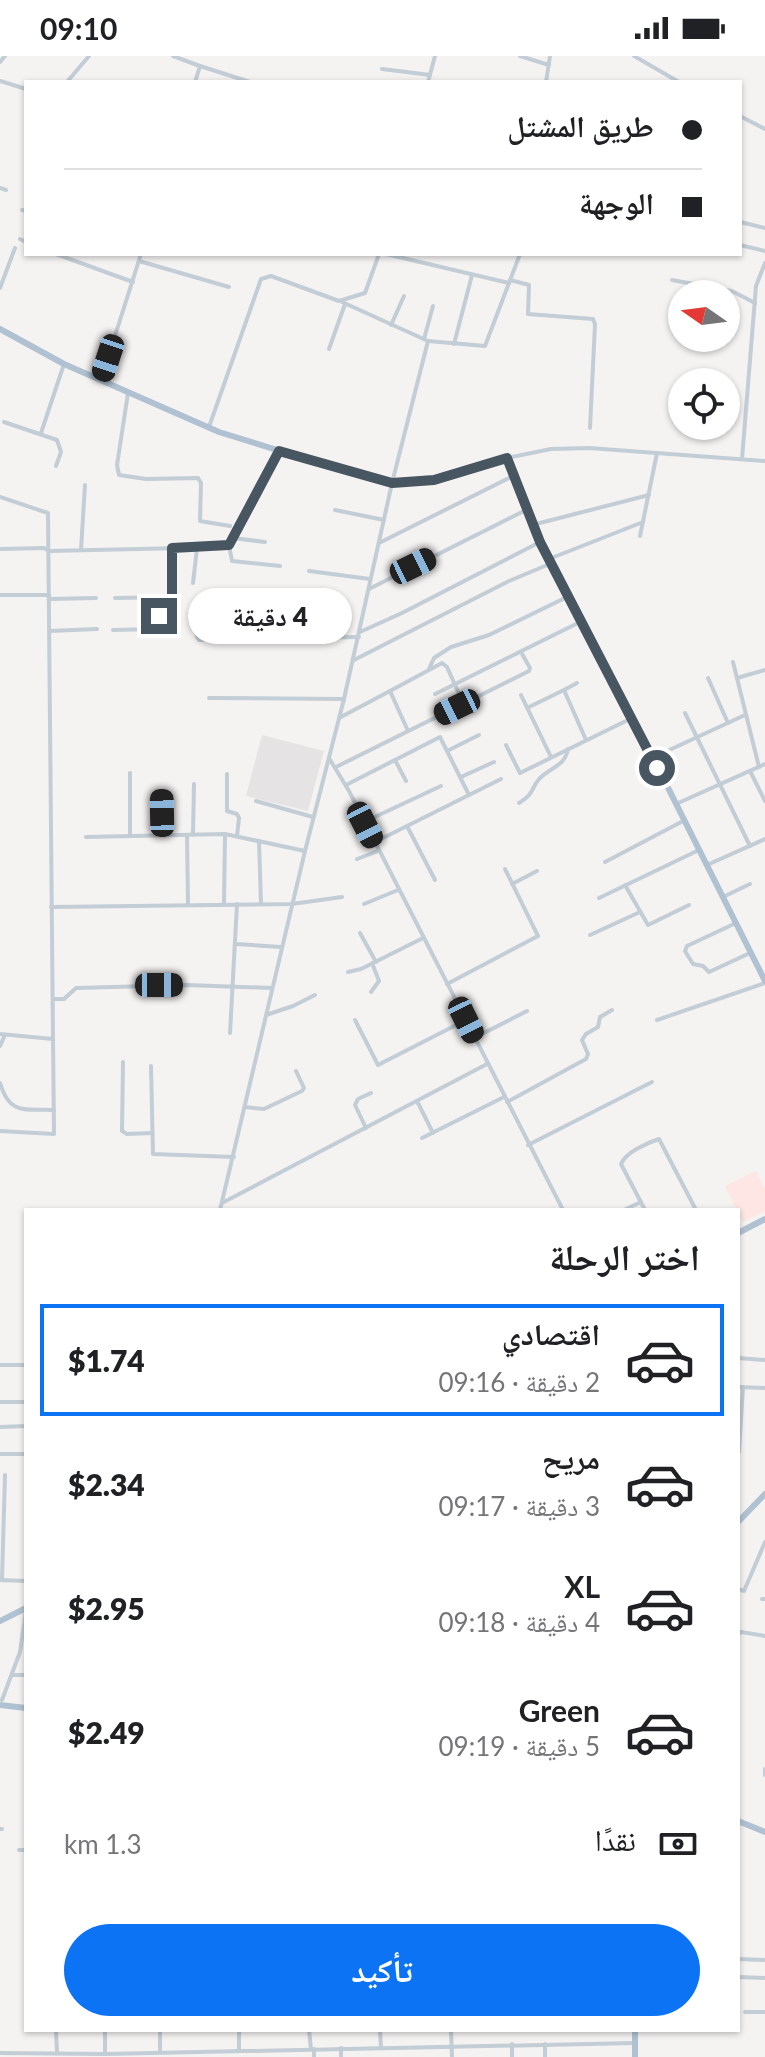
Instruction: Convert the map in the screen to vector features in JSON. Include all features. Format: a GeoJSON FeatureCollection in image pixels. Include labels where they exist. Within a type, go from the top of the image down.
{"type":"FeatureCollection","features":[{"type":"Feature","properties":{"kind":"main road"},"geometry":{"type":"LineString","coordinates":[[0,329],[64,364],[209,427],[279,451],[392,483],[434,480],[507,458],[540,542],[685,820],[765,982]]}},
{"type":"Feature","properties":{"kind":"main road"},"geometry":{"type":"LineString","coordinates":[[740,1232],[765,1219]]}},
{"type":"Feature","properties":{"kind":"main road"},"geometry":{"type":"LineString","coordinates":[[740,1520],[765,1494]]}},
{"type":"Feature","properties":{"kind":"main road"},"geometry":{"type":"LineString","coordinates":[[0,1621],[24,1610]]}},
{"type":"Feature","properties":{"kind":"main road"},"geometry":{"type":"LineString","coordinates":[[1,1703],[24,1708]]}},
{"type":"Feature","properties":{"kind":"main road"},"geometry":{"type":"LineString","coordinates":[[740,1822],[765,1832]]}},
{"type":"Feature","properties":{"kind":"main road"},"geometry":{"type":"LineString","coordinates":[[635,2032],[635,2057]]}},
{"type":"Feature","properties":{"kind":"street"},"geometry":{"type":"LineString","coordinates":[[0,62],[5,56]]}},
{"type":"Feature","properties":{"kind":"street"},"geometry":{"type":"LineString","coordinates":[[69,80],[89,56]]}},
{"type":"Feature","properties":{"kind":"street"},"geometry":{"type":"LineString","coordinates":[[173,56],[244,80]]}},
{"type":"Feature","properties":{"kind":"street"},"geometry":{"type":"LineString","coordinates":[[429,80],[435,56]]}},
{"type":"Feature","properties":{"kind":"street"},"geometry":{"type":"LineString","coordinates":[[520,56],[549,65]]}},
{"type":"Feature","properties":{"kind":"street"},"geometry":{"type":"LineString","coordinates":[[546,80],[550,56]]}},
{"type":"Feature","properties":{"kind":"street"},"geometry":{"type":"LineString","coordinates":[[634,56],[676,80]]}},
{"type":"Feature","properties":{"kind":"street"},"geometry":{"type":"LineString","coordinates":[[196,80],[200,66]]}},
{"type":"Feature","properties":{"kind":"street"},"geometry":{"type":"LineString","coordinates":[[382,69],[430,75]]}},
{"type":"Feature","properties":{"kind":"street"},"geometry":{"type":"LineString","coordinates":[[0,81],[24,88]]}},
{"type":"Feature","properties":{"kind":"street"},"geometry":{"type":"LineString","coordinates":[[742,117],[765,129]]}},
{"type":"Feature","properties":{"kind":"street"},"geometry":{"type":"LineString","coordinates":[[742,222],[765,228]]}},
{"type":"Feature","properties":{"kind":"street"},"geometry":{"type":"LineString","coordinates":[[20,239],[24,241]]}},
{"type":"Feature","properties":{"kind":"street"},"geometry":{"type":"LineString","coordinates":[[742,245],[765,251]]}},
{"type":"Feature","properties":{"kind":"street"},"geometry":{"type":"LineString","coordinates":[[0,288],[15,248]]}},
{"type":"Feature","properties":{"kind":"street"},"geometry":{"type":"LineString","coordinates":[[62,256],[133,282]]}},
{"type":"Feature","properties":{"kind":"street"},"geometry":{"type":"LineString","coordinates":[[101,380],[140,256]]}},
{"type":"Feature","properties":{"kind":"street"},"geometry":{"type":"LineString","coordinates":[[342,302],[365,293],[378,256]]}},
{"type":"Feature","properties":{"kind":"street"},"geometry":{"type":"LineString","coordinates":[[394,256],[529,285],[528,314],[593,319],[590,428]]}},
{"type":"Feature","properties":{"kind":"street"},"geometry":{"type":"LineString","coordinates":[[209,427],[264,276],[288,280],[426,340],[481,348],[487,344],[519,256]]}},
{"type":"Feature","properties":{"kind":"street"},"geometry":{"type":"LineString","coordinates":[[139,261],[229,287]]}},
{"type":"Feature","properties":{"kind":"street"},"geometry":{"type":"LineString","coordinates":[[742,459],[756,292],[765,263]]}},
{"type":"Feature","properties":{"kind":"street"},"geometry":{"type":"LineString","coordinates":[[454,344],[472,275]]}},
{"type":"Feature","properties":{"kind":"street"},"geometry":{"type":"LineString","coordinates":[[756,292],[765,293]]}},
{"type":"Feature","properties":{"kind":"street"},"geometry":{"type":"LineString","coordinates":[[740,295],[755,303]]}},
{"type":"Feature","properties":{"kind":"street"},"geometry":{"type":"LineString","coordinates":[[391,325],[404,296]]}},
{"type":"Feature","properties":{"kind":"street"},"geometry":{"type":"LineString","coordinates":[[329,349],[342,302]]}},
{"type":"Feature","properties":{"kind":"street"},"geometry":{"type":"LineString","coordinates":[[221,1208],[313,817],[354,660],[433,306]]}},
{"type":"Feature","properties":{"kind":"street"},"geometry":{"type":"LineString","coordinates":[[41,433],[64,364]]}},
{"type":"Feature","properties":{"kind":"street"},"geometry":{"type":"LineString","coordinates":[[128,393],[117,470],[119,475],[146,479],[198,478],[201,483],[200,521],[230,526]]}},
{"type":"Feature","properties":{"kind":"street"},"geometry":{"type":"LineString","coordinates":[[4,422],[59,442],[61,452],[56,466]]}},
{"type":"Feature","properties":{"kind":"street"},"geometry":{"type":"LineString","coordinates":[[507,458],[551,449],[589,448],[765,461]]}},
{"type":"Feature","properties":{"kind":"street"},"geometry":{"type":"LineString","coordinates":[[279,451],[229,545],[232,561],[280,566]]}},
{"type":"Feature","properties":{"kind":"street"},"geometry":{"type":"LineString","coordinates":[[640,536],[657,453]]}},
{"type":"Feature","properties":{"kind":"street"},"geometry":{"type":"LineString","coordinates":[[379,543],[513,476]]}},
{"type":"Feature","properties":{"kind":"street"},"geometry":{"type":"LineString","coordinates":[[81,550],[85,485]]}},
{"type":"Feature","properties":{"kind":"street"},"geometry":{"type":"LineString","coordinates":[[532,525],[649,495]]}},
{"type":"Feature","properties":{"kind":"street"},"geometry":{"type":"LineString","coordinates":[[0,497],[48,512],[54,1134],[0,1131]]}},
{"type":"Feature","properties":{"kind":"street"},"geometry":{"type":"LineString","coordinates":[[335,510],[384,520]]}},
{"type":"Feature","properties":{"kind":"street"},"geometry":{"type":"LineString","coordinates":[[369,589],[526,510]]}},
{"type":"Feature","properties":{"kind":"street"},"geometry":{"type":"LineString","coordinates":[[354,660],[550,561],[643,522]]}},
{"type":"Feature","properties":{"kind":"street"},"geometry":{"type":"LineString","coordinates":[[233,538],[265,542]]}},
{"type":"Feature","properties":{"kind":"street"},"geometry":{"type":"LineString","coordinates":[[202,598],[198,640],[359,634],[540,542]]}},
{"type":"Feature","properties":{"kind":"street"},"geometry":{"type":"LineString","coordinates":[[0,549],[44,548],[49,551],[229,545]]}},
{"type":"Feature","properties":{"kind":"street"},"geometry":{"type":"LineString","coordinates":[[113,630],[155,629],[159,615],[172,612],[172,548]]}},
{"type":"Feature","properties":{"kind":"street"},"geometry":{"type":"LineString","coordinates":[[193,583],[197,548]]}},
{"type":"Feature","properties":{"kind":"street"},"geometry":{"type":"LineString","coordinates":[[309,571],[371,579]]}},
{"type":"Feature","properties":{"kind":"street"},"geometry":{"type":"LineString","coordinates":[[0,595],[96,598]]}},
{"type":"Feature","properties":{"kind":"street"},"geometry":{"type":"LineString","coordinates":[[429,669],[434,658],[451,647],[489,635],[569,596]]}},
{"type":"Feature","properties":{"kind":"street"},"geometry":{"type":"LineString","coordinates":[[115,598],[172,597]]}},
{"type":"Feature","properties":{"kind":"street"},"geometry":{"type":"LineString","coordinates":[[233,640],[236,599]]}},
{"type":"Feature","properties":{"kind":"street"},"geometry":{"type":"LineString","coordinates":[[275,639],[277,599]]}},
{"type":"Feature","properties":{"kind":"street"},"geometry":{"type":"LineString","coordinates":[[435,694],[582,621]]}},
{"type":"Feature","properties":{"kind":"street"},"geometry":{"type":"LineString","coordinates":[[49,631],[97,629]]}},
{"type":"Feature","properties":{"kind":"street"},"geometry":{"type":"LineString","coordinates":[[336,767],[529,671],[521,652]]}},
{"type":"Feature","properties":{"kind":"street"},"geometry":{"type":"LineString","coordinates":[[676,805],[762,765],[733,662]]}},
{"type":"Feature","properties":{"kind":"street"},"geometry":{"type":"LineString","coordinates":[[339,718],[440,663],[445,664],[464,704]]}},
{"type":"Feature","properties":{"kind":"street"},"geometry":{"type":"LineString","coordinates":[[737,678],[765,670]]}},
{"type":"Feature","properties":{"kind":"street"},"geometry":{"type":"LineString","coordinates":[[708,678],[728,723]]}},
{"type":"Feature","properties":{"kind":"street"},"geometry":{"type":"LineString","coordinates":[[527,708],[577,683]]}},
{"type":"Feature","properties":{"kind":"street"},"geometry":{"type":"LineString","coordinates":[[564,690],[586,740]]}},
{"type":"Feature","properties":{"kind":"street"},"geometry":{"type":"LineString","coordinates":[[390,691],[408,731]]}},
{"type":"Feature","properties":{"kind":"street"},"geometry":{"type":"LineString","coordinates":[[521,695],[551,757]]}},
{"type":"Feature","properties":{"kind":"street"},"geometry":{"type":"LineString","coordinates":[[209,698],[344,699]]}},
{"type":"Feature","properties":{"kind":"street"},"geometry":{"type":"LineString","coordinates":[[685,713],[750,846]]}},
{"type":"Feature","properties":{"kind":"street"},"geometry":{"type":"LineString","coordinates":[[652,758],[746,715]]}},
{"type":"Feature","properties":{"kind":"street"},"geometry":{"type":"LineString","coordinates":[[506,745],[520,773],[632,718]]}},
{"type":"Feature","properties":{"kind":"street"},"geometry":{"type":"LineString","coordinates":[[449,750],[479,735]]}},
{"type":"Feature","properties":{"kind":"street"},"geometry":{"type":"LineString","coordinates":[[346,785],[437,737],[442,738],[449,750],[469,795]]}},
{"type":"Feature","properties":{"kind":"street"},"geometry":{"type":"LineString","coordinates":[[519,803],[533,793],[539,780],[561,765],[568,749]]}},
{"type":"Feature","properties":{"kind":"street"},"geometry":{"type":"LineString","coordinates":[[329,758],[346,785],[560,1208]]}},
{"type":"Feature","properties":{"kind":"street"},"geometry":{"type":"LineString","coordinates":[[395,760],[406,781]]}},
{"type":"Feature","properties":{"kind":"street"},"geometry":{"type":"LineString","coordinates":[[461,777],[494,762]]}},
{"type":"Feature","properties":{"kind":"street"},"geometry":{"type":"LineString","coordinates":[[750,771],[765,801]]}},
{"type":"Feature","properties":{"kind":"street"},"geometry":{"type":"LineString","coordinates":[[130,773],[130,836]]}},
{"type":"Feature","properties":{"kind":"street"},"geometry":{"type":"LineString","coordinates":[[227,774],[227,811],[237,814],[239,818],[237,836]]}},
{"type":"Feature","properties":{"kind":"street"},"geometry":{"type":"LineString","coordinates":[[374,842],[501,779]]}},
{"type":"Feature","properties":{"kind":"street"},"geometry":{"type":"LineString","coordinates":[[193,834],[194,784]]}},
{"type":"Feature","properties":{"kind":"street"},"geometry":{"type":"LineString","coordinates":[[364,822],[441,786]]}},
{"type":"Feature","properties":{"kind":"street"},"geometry":{"type":"LineString","coordinates":[[162,791],[163,835]]}},
{"type":"Feature","properties":{"kind":"street"},"geometry":{"type":"LineString","coordinates":[[256,801],[313,817]]}},
{"type":"Feature","properties":{"kind":"street"},"geometry":{"type":"LineString","coordinates":[[605,862],[685,820]]}},
{"type":"Feature","properties":{"kind":"street"},"geometry":{"type":"LineString","coordinates":[[407,826],[435,880]]}},
{"type":"Feature","properties":{"kind":"street"},"geometry":{"type":"LineString","coordinates":[[187,834],[188,904]]}},
{"type":"Feature","properties":{"kind":"street"},"geometry":{"type":"LineString","coordinates":[[86,837],[225,834],[305,851]]}},
{"type":"Feature","properties":{"kind":"street"},"geometry":{"type":"LineString","coordinates":[[224,904],[225,834]]}},
{"type":"Feature","properties":{"kind":"street"},"geometry":{"type":"LineString","coordinates":[[707,865],[765,839]]}},
{"type":"Feature","properties":{"kind":"street"},"geometry":{"type":"LineString","coordinates":[[259,841],[261,904]]}},
{"type":"Feature","properties":{"kind":"street"},"geometry":{"type":"LineString","coordinates":[[599,898],[699,850]]}},
{"type":"Feature","properties":{"kind":"street"},"geometry":{"type":"LineString","coordinates":[[357,859],[378,851]]}},
{"type":"Feature","properties":{"kind":"street"},"geometry":{"type":"LineString","coordinates":[[447,984],[536,939],[538,932],[505,869]]}},
{"type":"Feature","properties":{"kind":"street"},"geometry":{"type":"LineString","coordinates":[[512,884],[537,871]]}},
{"type":"Feature","properties":{"kind":"street"},"geometry":{"type":"LineString","coordinates":[[723,897],[750,884]]}},
{"type":"Feature","properties":{"kind":"street"},"geometry":{"type":"LineString","coordinates":[[625,885],[646,924],[651,925],[689,905]]}},
{"type":"Feature","properties":{"kind":"street"},"geometry":{"type":"LineString","coordinates":[[364,904],[398,890]]}},
{"type":"Feature","properties":{"kind":"street"},"geometry":{"type":"LineString","coordinates":[[51,907],[292,904],[342,897]]}},
{"type":"Feature","properties":{"kind":"street"},"geometry":{"type":"LineString","coordinates":[[230,1033],[237,904]]}},
{"type":"Feature","properties":{"kind":"street"},"geometry":{"type":"LineString","coordinates":[[590,935],[640,912]]}},
{"type":"Feature","properties":{"kind":"street"},"geometry":{"type":"LineString","coordinates":[[736,923],[687,946],[685,951],[693,964],[703,966],[709,972],[750,953]]}},
{"type":"Feature","properties":{"kind":"street"},"geometry":{"type":"LineString","coordinates":[[360,933],[379,981],[371,992]]}},
{"type":"Feature","properties":{"kind":"street"},"geometry":{"type":"LineString","coordinates":[[348,972],[423,938]]}},
{"type":"Feature","properties":{"kind":"street"},"geometry":{"type":"LineString","coordinates":[[236,944],[282,947]]}},
{"type":"Feature","properties":{"kind":"street"},"geometry":{"type":"LineString","coordinates":[[657,1020],[765,982]]}},
{"type":"Feature","properties":{"kind":"street"},"geometry":{"type":"LineString","coordinates":[[53,999],[64,999],[76,988],[159,985],[272,988]]}},
{"type":"Feature","properties":{"kind":"street"},"geometry":{"type":"LineString","coordinates":[[266,1015],[315,995]]}},
{"type":"Feature","properties":{"kind":"street"},"geometry":{"type":"LineString","coordinates":[[422,1138],[586,1059],[588,1054],[582,1040],[598,1027],[600,1017],[612,1010]]}},
{"type":"Feature","properties":{"kind":"street"},"geometry":{"type":"LineString","coordinates":[[474,1038],[527,1011]]}},
{"type":"Feature","properties":{"kind":"street"},"geometry":{"type":"LineString","coordinates":[[355,1020],[378,1065],[466,1020]]}},
{"type":"Feature","properties":{"kind":"street"},"geometry":{"type":"LineString","coordinates":[[0,1046],[2,1034],[53,1039]]}},
{"type":"Feature","properties":{"kind":"street"},"geometry":{"type":"LineString","coordinates":[[123,1062],[122,1131],[127,1134],[152,1133]]}},
{"type":"Feature","properties":{"kind":"street"},"geometry":{"type":"LineString","coordinates":[[222,1203],[487,1064]]}},
{"type":"Feature","properties":{"kind":"street"},"geometry":{"type":"LineString","coordinates":[[151,1066],[152,1150],[155,1155],[234,1157]]}},
{"type":"Feature","properties":{"kind":"street"},"geometry":{"type":"LineString","coordinates":[[245,1107],[264,1109],[302,1091],[304,1088],[296,1071]]}},
{"type":"Feature","properties":{"kind":"street"},"geometry":{"type":"LineString","coordinates":[[528,1145],[652,1082]]}},
{"type":"Feature","properties":{"kind":"street"},"geometry":{"type":"LineString","coordinates":[[0,1083],[8,1101],[22,1110],[54,1110]]}},
{"type":"Feature","properties":{"kind":"street"},"geometry":{"type":"LineString","coordinates":[[366,1128],[355,1105],[358,1099],[371,1093]]}},
{"type":"Feature","properties":{"kind":"street"},"geometry":{"type":"LineString","coordinates":[[418,1102],[433,1133]]}},
{"type":"Feature","properties":{"kind":"street"},"geometry":{"type":"LineString","coordinates":[[644,1208],[621,1164],[629,1154],[659,1139],[695,1208]]}},
{"type":"Feature","properties":{"kind":"street"},"geometry":{"type":"LineString","coordinates":[[628,1208],[641,1202]]}},
{"type":"Feature","properties":{"kind":"street"},"geometry":{"type":"LineString","coordinates":[[740,1358],[765,1360]]}},
{"type":"Feature","properties":{"kind":"street"},"geometry":{"type":"LineString","coordinates":[[0,1365],[24,1365]]}},
{"type":"Feature","properties":{"kind":"street"},"geometry":{"type":"LineString","coordinates":[[740,1420],[741,1387],[765,1388]]}},
{"type":"Feature","properties":{"kind":"street"},"geometry":{"type":"LineString","coordinates":[[0,1402],[24,1402]]}},
{"type":"Feature","properties":{"kind":"street"},"geometry":{"type":"LineString","coordinates":[[0,1427],[24,1426]]}},
{"type":"Feature","properties":{"kind":"street"},"geometry":{"type":"LineString","coordinates":[[0,1454],[24,1454]]}},
{"type":"Feature","properties":{"kind":"street"},"geometry":{"type":"LineString","coordinates":[[5,1475],[1,1580],[24,1581]]}},
{"type":"Feature","properties":{"kind":"street"},"geometry":{"type":"LineString","coordinates":[[740,1590],[744,1591],[765,1542]]}},
{"type":"Feature","properties":{"kind":"street"},"geometry":{"type":"LineString","coordinates":[[1,1703],[22,1643],[24,1626]]}},
{"type":"Feature","properties":{"kind":"street"},"geometry":{"type":"LineString","coordinates":[[740,1633],[765,1636]]}},
{"type":"Feature","properties":{"kind":"street"},"geometry":{"type":"LineString","coordinates":[[12,1675],[24,1675]]}},
{"type":"Feature","properties":{"kind":"street"},"geometry":{"type":"LineString","coordinates":[[19,1850],[24,1850]]}},
{"type":"Feature","properties":{"kind":"street"},"geometry":{"type":"LineString","coordinates":[[740,1959],[765,1960]]}},
{"type":"Feature","properties":{"kind":"street"},"geometry":{"type":"LineString","coordinates":[[740,1977],[765,1978]]}},
{"type":"Feature","properties":{"kind":"street"},"geometry":{"type":"LineString","coordinates":[[745,2012],[765,2012]]}},
{"type":"Feature","properties":{"kind":"street"},"geometry":{"type":"LineString","coordinates":[[56,2032],[57,2052]]}},
{"type":"Feature","properties":{"kind":"street"},"geometry":{"type":"LineString","coordinates":[[105,2032],[105,2054]]}},
{"type":"Feature","properties":{"kind":"street"},"geometry":{"type":"LineString","coordinates":[[160,2032],[160,2052]]}},
{"type":"Feature","properties":{"kind":"street"},"geometry":{"type":"LineString","coordinates":[[239,2032],[239,2050]]}},
{"type":"Feature","properties":{"kind":"street"},"geometry":{"type":"LineString","coordinates":[[309,2032],[314,2057]]}},
{"type":"Feature","properties":{"kind":"street"},"geometry":{"type":"LineString","coordinates":[[380,2032],[381,2048]]}},
{"type":"Feature","properties":{"kind":"street"},"geometry":{"type":"LineString","coordinates":[[451,2032],[452,2057]]}},
{"type":"Feature","properties":{"kind":"street"},"geometry":{"type":"LineString","coordinates":[[0,2053],[225,2054],[239,2050],[270,2049],[635,2043]]}},
{"type":"Feature","properties":{"kind":"street"},"geometry":{"type":"LineString","coordinates":[[512,2044],[512,2057]]}},
{"type":"Feature","properties":{"kind":"street"},"geometry":{"type":"LineString","coordinates":[[545,2044],[545,2057]]}},
{"type":"Feature","properties":{"kind":"street"},"geometry":{"type":"LineString","coordinates":[[341,2048],[341,2057]]}},
{"type":"Feature","properties":{"kind":"street"},"geometry":{"type":"LineString","coordinates":[[270,2049],[270,2057]]}},
{"type":"Feature","properties":{"kind":"shaded area"},"geometry":{"type":"Polygon","coordinates":[[[262,735],[324,751],[308,811],[246,796],[262,735]]]}},
{"type":"Feature","properties":{"kind":"shaded area"},"geometry":{"type":"Polygon","coordinates":[[[756,1171],[765,1189],[765,1211],[743,1222],[740,1208],[736,1208],[725,1186],[756,1171]]]}},
{"type":"Feature","properties":{"kind":"route"},"geometry":{"type":"LineString","coordinates":[[159,616],[172,612],[172,548],[222,548],[229,545],[279,451],[392,483],[434,480],[507,458],[540,542],[657,768]]}}]}
